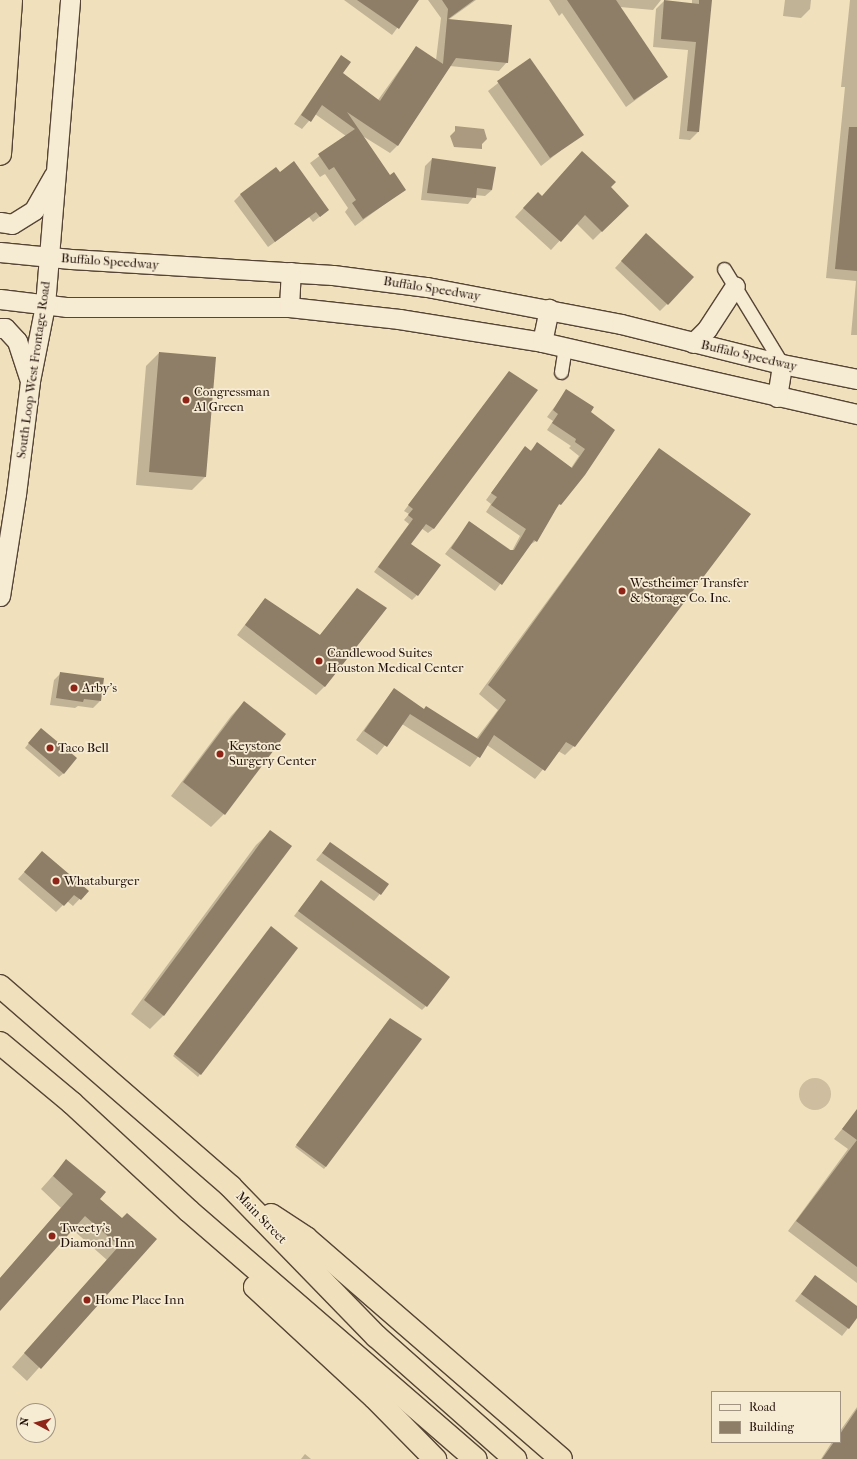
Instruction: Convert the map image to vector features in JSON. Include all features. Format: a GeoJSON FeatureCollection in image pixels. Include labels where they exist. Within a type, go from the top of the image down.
{"type":"FeatureCollection","features":[{"type":"Feature","properties":{"kind":"highway"},"geometry":{"type":"LineString","coordinates":[[0,154],[11,0]]}},
{"type":"Feature","properties":{"kind":"highway"},"geometry":{"type":"LineString","coordinates":[[0,970],[6,991]]}},
{"type":"Feature","properties":{"kind":"highway","name":"Main Street"},"geometry":{"type":"LineString","coordinates":[[6,991],[231,1187],[376,1336],[515,1459]]}},
{"type":"Feature","properties":{"kind":"highway"},"geometry":{"type":"LineString","coordinates":[[2,1046],[72,1103],[188,1211],[475,1459]]}},
{"type":"Feature","properties":{"kind":"highway"},"geometry":{"type":"LineString","coordinates":[[231,1187],[306,1238],[561,1459]]}},
{"type":"Feature","properties":{"kind":"highway"},"geometry":{"type":"LineString","coordinates":[[188,1211],[217,1251],[375,1398],[435,1459]]}},
{"type":"Feature","properties":{"kind":"main road","name":"South Loop West Frontage Road"},"geometry":{"type":"LineString","coordinates":[[0,596],[16,494],[30,381],[44,305],[57,170],[70,0]]}},
{"type":"Feature","properties":{"kind":"main road"},"geometry":{"type":"LineString","coordinates":[[0,222],[12,224],[34,210],[57,170]]}},
{"type":"Feature","properties":{"kind":"main road","name":"Buffalo Speedway"},"geometry":{"type":"LineString","coordinates":[[0,252],[49,258],[291,272],[427,287],[549,309],[782,364],[857,379]]}},
{"type":"Feature","properties":{"kind":"main road"},"geometry":{"type":"LineString","coordinates":[[289,307],[291,272]]}},
{"type":"Feature","properties":{"kind":"main road"},"geometry":{"type":"LineString","coordinates":[[693,342],[707,329],[734,286]]}},
{"type":"Feature","properties":{"kind":"main road"},"geometry":{"type":"LineString","coordinates":[[0,299],[44,305],[289,307],[399,320],[542,342],[777,397],[857,414]]}},
{"type":"Feature","properties":{"kind":"main road"},"geometry":{"type":"LineString","coordinates":[[542,342],[549,309]]}},
{"type":"Feature","properties":{"kind":"main road"},"geometry":{"type":"LineString","coordinates":[[0,328],[4,328],[17,341],[30,381]]}},
{"type":"Feature","properties":{"kind":"main road"},"geometry":{"type":"LineString","coordinates":[[777,397],[782,364]]}},
{"type":"Feature","properties":{"kind":"street"},"geometry":{"type":"LineString","coordinates":[[724,269],[782,364]]}},
{"type":"Feature","properties":{"kind":"street"},"geometry":{"type":"LineString","coordinates":[[560,372],[566,348]]}},
{"type":"Feature","properties":{"kind":"shaded area"},"geometry":{"type":"Polygon","coordinates":[[[455,126],[484,129],[487,139],[482,144],[482,149],[454,147],[450,136],[455,131],[455,126]]]}},
{"type":"Feature","properties":{"kind":"shaded area"},"geometry":{"type":"Polygon","coordinates":[[[815,1078],[826,1083],[831,1094],[826,1105],[815,1110],[804,1105],[799,1094],[804,1083],[815,1078]]]}},
{"type":"Feature","properties":{"kind":"building"},"geometry":{"type":"Polygon","coordinates":[[[357,0],[419,0],[399,29],[357,0]]]}},
{"type":"Feature","properties":{"kind":"building"},"geometry":{"type":"Polygon","coordinates":[[[442,0],[474,0],[448,19],[512,25],[508,63],[456,58],[398,146],[347,112],[390,175],[394,172],[406,190],[363,219],[352,203],[356,200],[334,167],[329,170],[318,154],[355,129],[322,105],[311,122],[301,115],[341,55],[351,62],[343,73],[380,101],[416,46],[443,64],[448,9],[442,0]]]}},
{"type":"Feature","properties":{"kind":"building"},"geometry":{"type":"Polygon","coordinates":[[[567,0],[616,0],[668,77],[634,100],[567,0]]]}},
{"type":"Feature","properties":{"kind":"building"},"geometry":{"type":"Polygon","coordinates":[[[664,0],[699,4],[699,0],[712,0],[699,132],[687,131],[696,42],[661,39],[664,0]]]}},
{"type":"Feature","properties":{"kind":"building"},"geometry":{"type":"Polygon","coordinates":[[[530,58],[584,135],[550,158],[497,81],[530,58]]]}},
{"type":"Feature","properties":{"kind":"building"},"geometry":{"type":"Polygon","coordinates":[[[849,127],[857,127],[857,271],[835,269],[849,127]]]}},
{"type":"Feature","properties":{"kind":"building"},"geometry":{"type":"Polygon","coordinates":[[[582,151],[616,182],[611,187],[629,206],[602,232],[585,215],[561,242],[523,208],[538,192],[542,196],[582,151]]]}},
{"type":"Feature","properties":{"kind":"building"},"geometry":{"type":"Polygon","coordinates":[[[432,158],[496,167],[492,190],[477,188],[476,198],[427,193],[432,158]]]}},
{"type":"Feature","properties":{"kind":"building"},"geometry":{"type":"Polygon","coordinates":[[[294,161],[329,210],[320,217],[316,212],[275,242],[240,194],[276,167],[280,172],[294,161]]]}},
{"type":"Feature","properties":{"kind":"building"},"geometry":{"type":"Polygon","coordinates":[[[646,233],[694,277],[668,305],[621,261],[646,233]]]}},
{"type":"Feature","properties":{"kind":"building"},"geometry":{"type":"Polygon","coordinates":[[[159,352],[216,357],[206,477],[149,472],[159,352]]]}},
{"type":"Feature","properties":{"kind":"building"},"geometry":{"type":"Polygon","coordinates":[[[509,371],[538,390],[434,529],[426,524],[411,544],[441,565],[418,596],[378,567],[413,519],[408,515],[413,509],[408,505],[509,371]]]}},
{"type":"Feature","properties":{"kind":"building"},"geometry":{"type":"Polygon","coordinates":[[[566,389],[594,407],[591,412],[615,430],[585,475],[561,505],[559,504],[537,542],[534,540],[502,585],[451,548],[469,521],[510,550],[514,550],[526,529],[491,505],[497,497],[491,493],[525,446],[531,451],[537,442],[572,468],[585,449],[575,442],[576,439],[552,423],[558,414],[553,410],[566,389]]]}},
{"type":"Feature","properties":{"kind":"building"},"geometry":{"type":"Polygon","coordinates":[[[659,448],[751,514],[575,747],[566,742],[545,771],[494,735],[480,758],[410,714],[387,747],[364,731],[394,688],[424,709],[426,706],[478,739],[506,700],[488,685],[659,448]]]}},
{"type":"Feature","properties":{"kind":"building","name":"Candlewood Suites Houston Medical Center"},"geometry":{"type":"Polygon","coordinates":[[[357,588],[387,608],[325,687],[245,625],[265,598],[320,635],[357,588]]]}},
{"type":"Feature","properties":{"kind":"building"},"geometry":{"type":"Polygon","coordinates":[[[60,672],[104,678],[101,701],[84,699],[83,702],[56,698],[60,672]]]}},
{"type":"Feature","properties":{"kind":"building"},"geometry":{"type":"Polygon","coordinates":[[[244,701],[286,734],[225,815],[183,782],[244,701]]]}},
{"type":"Feature","properties":{"kind":"building","name":"Taco Bell"},"geometry":{"type":"Polygon","coordinates":[[[41,728],[77,758],[64,774],[28,743],[41,728]]]}},
{"type":"Feature","properties":{"kind":"building"},"geometry":{"type":"Polygon","coordinates":[[[270,830],[292,846],[164,1016],[144,1000],[270,830]]]}},
{"type":"Feature","properties":{"kind":"building"},"geometry":{"type":"Polygon","coordinates":[[[330,842],[389,884],[381,895],[322,853],[330,842]]]}},
{"type":"Feature","properties":{"kind":"building","name":"Whataburger"},"geometry":{"type":"Polygon","coordinates":[[[42,851],[89,891],[81,900],[74,895],[64,906],[24,872],[42,851]]]}},
{"type":"Feature","properties":{"kind":"building"},"geometry":{"type":"Polygon","coordinates":[[[321,880],[450,977],[427,1007],[298,911],[321,880]]]}},
{"type":"Feature","properties":{"kind":"building"},"geometry":{"type":"Polygon","coordinates":[[[271,926],[298,948],[201,1075],[174,1054],[271,926]]]}},
{"type":"Feature","properties":{"kind":"building"},"geometry":{"type":"Polygon","coordinates":[[[390,1018],[422,1039],[326,1167],[296,1145],[390,1018]]]}},
{"type":"Feature","properties":{"kind":"building"},"geometry":{"type":"Polygon","coordinates":[[[857,1109],[857,1140],[842,1129],[857,1109]]]}},
{"type":"Feature","properties":{"kind":"building"},"geometry":{"type":"Polygon","coordinates":[[[857,1140],[857,1267],[796,1221],[857,1140]]]}},
{"type":"Feature","properties":{"kind":"building"},"geometry":{"type":"Polygon","coordinates":[[[66,1159],[106,1192],[100,1199],[122,1218],[127,1213],[157,1239],[41,1369],[24,1353],[119,1246],[85,1216],[0,1311],[0,1278],[73,1194],[53,1176],[66,1159]]]}},
{"type":"Feature","properties":{"kind":"building"},"geometry":{"type":"Polygon","coordinates":[[[815,1275],[857,1306],[857,1318],[849,1329],[801,1294],[815,1275]]]}},
{"type":"Feature","properties":{"kind":"building"},"geometry":{"type":"Polygon","coordinates":[[[857,1409],[857,1459],[822,1459],[833,1443],[841,1443],[841,1433],[857,1409]]]}},
{"type":"Feature","properties":{"kind":"place","name":"Congressman Al Green"},"geometry":{"type":"Point","coordinates":[186,400]}},
{"type":"Feature","properties":{"kind":"place","name":"Westheimer Transfer & Storage Co. Inc."},"geometry":{"type":"Point","coordinates":[622,591]}},
{"type":"Feature","properties":{"kind":"place","name":"Candlewood Suites Houston Medical Center"},"geometry":{"type":"Point","coordinates":[319,661]}},
{"type":"Feature","properties":{"kind":"place","name":"Arby's"},"geometry":{"type":"Point","coordinates":[74,688]}},
{"type":"Feature","properties":{"kind":"place","name":"Taco Bell"},"geometry":{"type":"Point","coordinates":[50,748]}},
{"type":"Feature","properties":{"kind":"place","name":"Keystone Surgery Center"},"geometry":{"type":"Point","coordinates":[220,754]}},
{"type":"Feature","properties":{"kind":"place","name":"Whataburger"},"geometry":{"type":"Point","coordinates":[56,881]}},
{"type":"Feature","properties":{"kind":"place","name":"Tweety's Diamond Inn"},"geometry":{"type":"Point","coordinates":[52,1236]}},
{"type":"Feature","properties":{"kind":"place","name":"Home Place Inn"},"geometry":{"type":"Point","coordinates":[87,1300]}}]}
